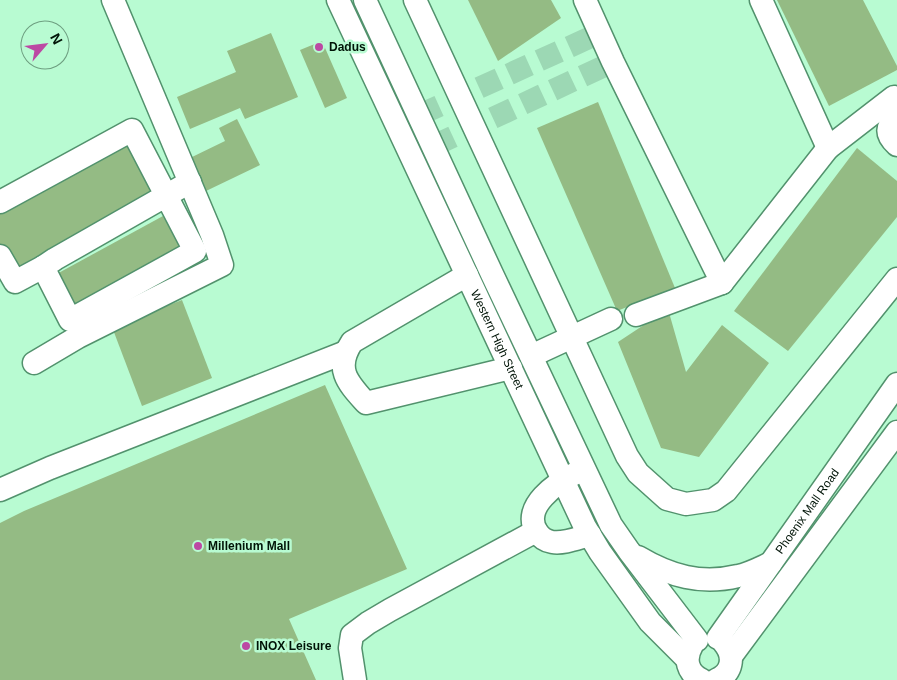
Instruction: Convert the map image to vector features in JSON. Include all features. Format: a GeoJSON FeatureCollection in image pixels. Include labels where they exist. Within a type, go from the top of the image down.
{"type":"FeatureCollection","features":[{"type":"Feature","properties":{"kind":"street"},"geometry":{"type":"LineString","coordinates":[[34,363],[78,338],[222,265],[212,235],[113,0]]}},
{"type":"Feature","properties":{"kind":"street","name":"Western High Street"},"geometry":{"type":"LineString","coordinates":[[338,0],[590,535],[650,622],[716,660]]}},
{"type":"Feature","properties":{"kind":"street","name":"Western High Street"},"geometry":{"type":"LineString","coordinates":[[365,0],[611,525],[629,551],[716,660]]}},
{"type":"Feature","properties":{"kind":"street"},"geometry":{"type":"LineString","coordinates":[[415,0],[627,456],[638,473],[667,499],[686,504],[713,500],[726,491],[897,279]]}},
{"type":"Feature","properties":{"kind":"street"},"geometry":{"type":"LineString","coordinates":[[586,0],[613,62],[722,283]]}},
{"type":"Feature","properties":{"kind":"street"},"geometry":{"type":"LineString","coordinates":[[761,0],[828,148]]}},
{"type":"Feature","properties":{"kind":"street"},"geometry":{"type":"LineString","coordinates":[[636,315],[722,283],[828,148],[895,106]]}},
{"type":"Feature","properties":{"kind":"street"},"geometry":{"type":"LineString","coordinates":[[895,106],[888,132],[890,139],[897,145]]}},
{"type":"Feature","properties":{"kind":"street"},"geometry":{"type":"LineString","coordinates":[[403,138],[425,128]]}},
{"type":"Feature","properties":{"kind":"street"},"geometry":{"type":"LineString","coordinates":[[0,202],[132,130],[196,251],[70,320],[42,267]]}},
{"type":"Feature","properties":{"kind":"street"},"geometry":{"type":"LineString","coordinates":[[0,256],[15,282],[190,182]]}},
{"type":"Feature","properties":{"kind":"street"},"geometry":{"type":"LineString","coordinates":[[467,275],[352,342],[346,352],[342,365],[350,386],[366,403],[511,368]]}},
{"type":"Feature","properties":{"kind":"street"},"geometry":{"type":"LineString","coordinates":[[491,326],[512,317]]}},
{"type":"Feature","properties":{"kind":"street"},"geometry":{"type":"LineString","coordinates":[[531,356],[611,319]]}},
{"type":"Feature","properties":{"kind":"street"},"geometry":{"type":"LineString","coordinates":[[0,490],[50,468],[346,352]]}},
{"type":"Feature","properties":{"kind":"street","name":"Phoenix Mall Road"},"geometry":{"type":"LineString","coordinates":[[716,660],[771,564],[897,384]]}},
{"type":"Feature","properties":{"kind":"street","name":"Phoenix Mall Road"},"geometry":{"type":"LineString","coordinates":[[716,660],[865,475],[897,432]]}},
{"type":"Feature","properties":{"kind":"street"},"geometry":{"type":"LineString","coordinates":[[843,460],[865,475]]}},
{"type":"Feature","properties":{"kind":"street"},"geometry":{"type":"LineString","coordinates":[[584,469],[563,479],[540,499],[533,515],[533,526],[540,536],[552,542],[565,542],[590,535]]}},
{"type":"Feature","properties":{"kind":"street"},"geometry":{"type":"LineString","coordinates":[[355,680],[350,648],[352,635],[390,610],[536,532]]}},
{"type":"Feature","properties":{"kind":"street"},"geometry":{"type":"LineString","coordinates":[[629,551],[659,569],[681,577],[711,580],[738,576],[771,564]]}},
{"type":"Feature","properties":{"kind":"street"},"geometry":{"type":"LineString","coordinates":[[702,680],[692,673],[716,660]]}},
{"type":"Feature","properties":{"kind":"building"},"geometry":{"type":"Polygon","coordinates":[[[468,0],[551,0],[561,18],[498,61],[468,0]]]}},
{"type":"Feature","properties":{"kind":"building"},"geometry":{"type":"Polygon","coordinates":[[[777,0],[863,0],[897,66],[897,70],[829,106],[777,0]]]}},
{"type":"Feature","properties":{"kind":"building"},"geometry":{"type":"Polygon","coordinates":[[[271,33],[298,97],[245,119],[240,108],[190,129],[177,97],[236,72],[227,51],[271,33]]]}},
{"type":"Feature","properties":{"kind":"building"},"geometry":{"type":"Polygon","coordinates":[[[322,41],[347,98],[325,108],[300,50],[322,41]]]}},
{"type":"Feature","properties":{"kind":"building"},"geometry":{"type":"Polygon","coordinates":[[[598,102],[675,288],[617,311],[537,128],[598,102]]]}},
{"type":"Feature","properties":{"kind":"building"},"geometry":{"type":"Polygon","coordinates":[[[237,119],[260,165],[206,191],[190,158],[225,141],[219,128],[237,119]]]}},
{"type":"Feature","properties":{"kind":"building"},"geometry":{"type":"Polygon","coordinates":[[[133,138],[164,194],[15,278],[0,252],[0,209],[133,138]]]}},
{"type":"Feature","properties":{"kind":"building"},"geometry":{"type":"Polygon","coordinates":[[[857,148],[897,181],[897,217],[788,351],[734,311],[857,148]]]}},
{"type":"Feature","properties":{"kind":"building"},"geometry":{"type":"Polygon","coordinates":[[[163,216],[186,253],[72,314],[53,276],[163,216]]]}},
{"type":"Feature","properties":{"kind":"building"},"geometry":{"type":"Polygon","coordinates":[[[182,300],[212,378],[142,406],[112,327],[182,300]]]}},
{"type":"Feature","properties":{"kind":"building"},"geometry":{"type":"Polygon","coordinates":[[[668,309],[686,372],[722,325],[769,363],[699,457],[661,448],[618,342],[668,309]]]}},
{"type":"Feature","properties":{"kind":"building","name":"Millenium Mall"},"geometry":{"type":"Polygon","coordinates":[[[325,385],[407,569],[289,619],[316,680],[0,680],[0,523],[24,511],[325,385]]]}},
{"type":"Feature","properties":{"kind":"tunnel"},"geometry":{"type":"LineString","coordinates":[[419,115],[600,33]]}},
{"type":"Feature","properties":{"kind":"tunnel"},"geometry":{"type":"LineString","coordinates":[[433,146],[613,62]]}},
{"type":"Feature","properties":{"kind":"place","name":"Dadus"},"geometry":{"type":"Point","coordinates":[319,47]}},
{"type":"Feature","properties":{"kind":"place","name":"Millenium Mall"},"geometry":{"type":"Point","coordinates":[198,546]}},
{"type":"Feature","properties":{"kind":"place","name":"INOX Leisure"},"geometry":{"type":"Point","coordinates":[246,646]}}]}
